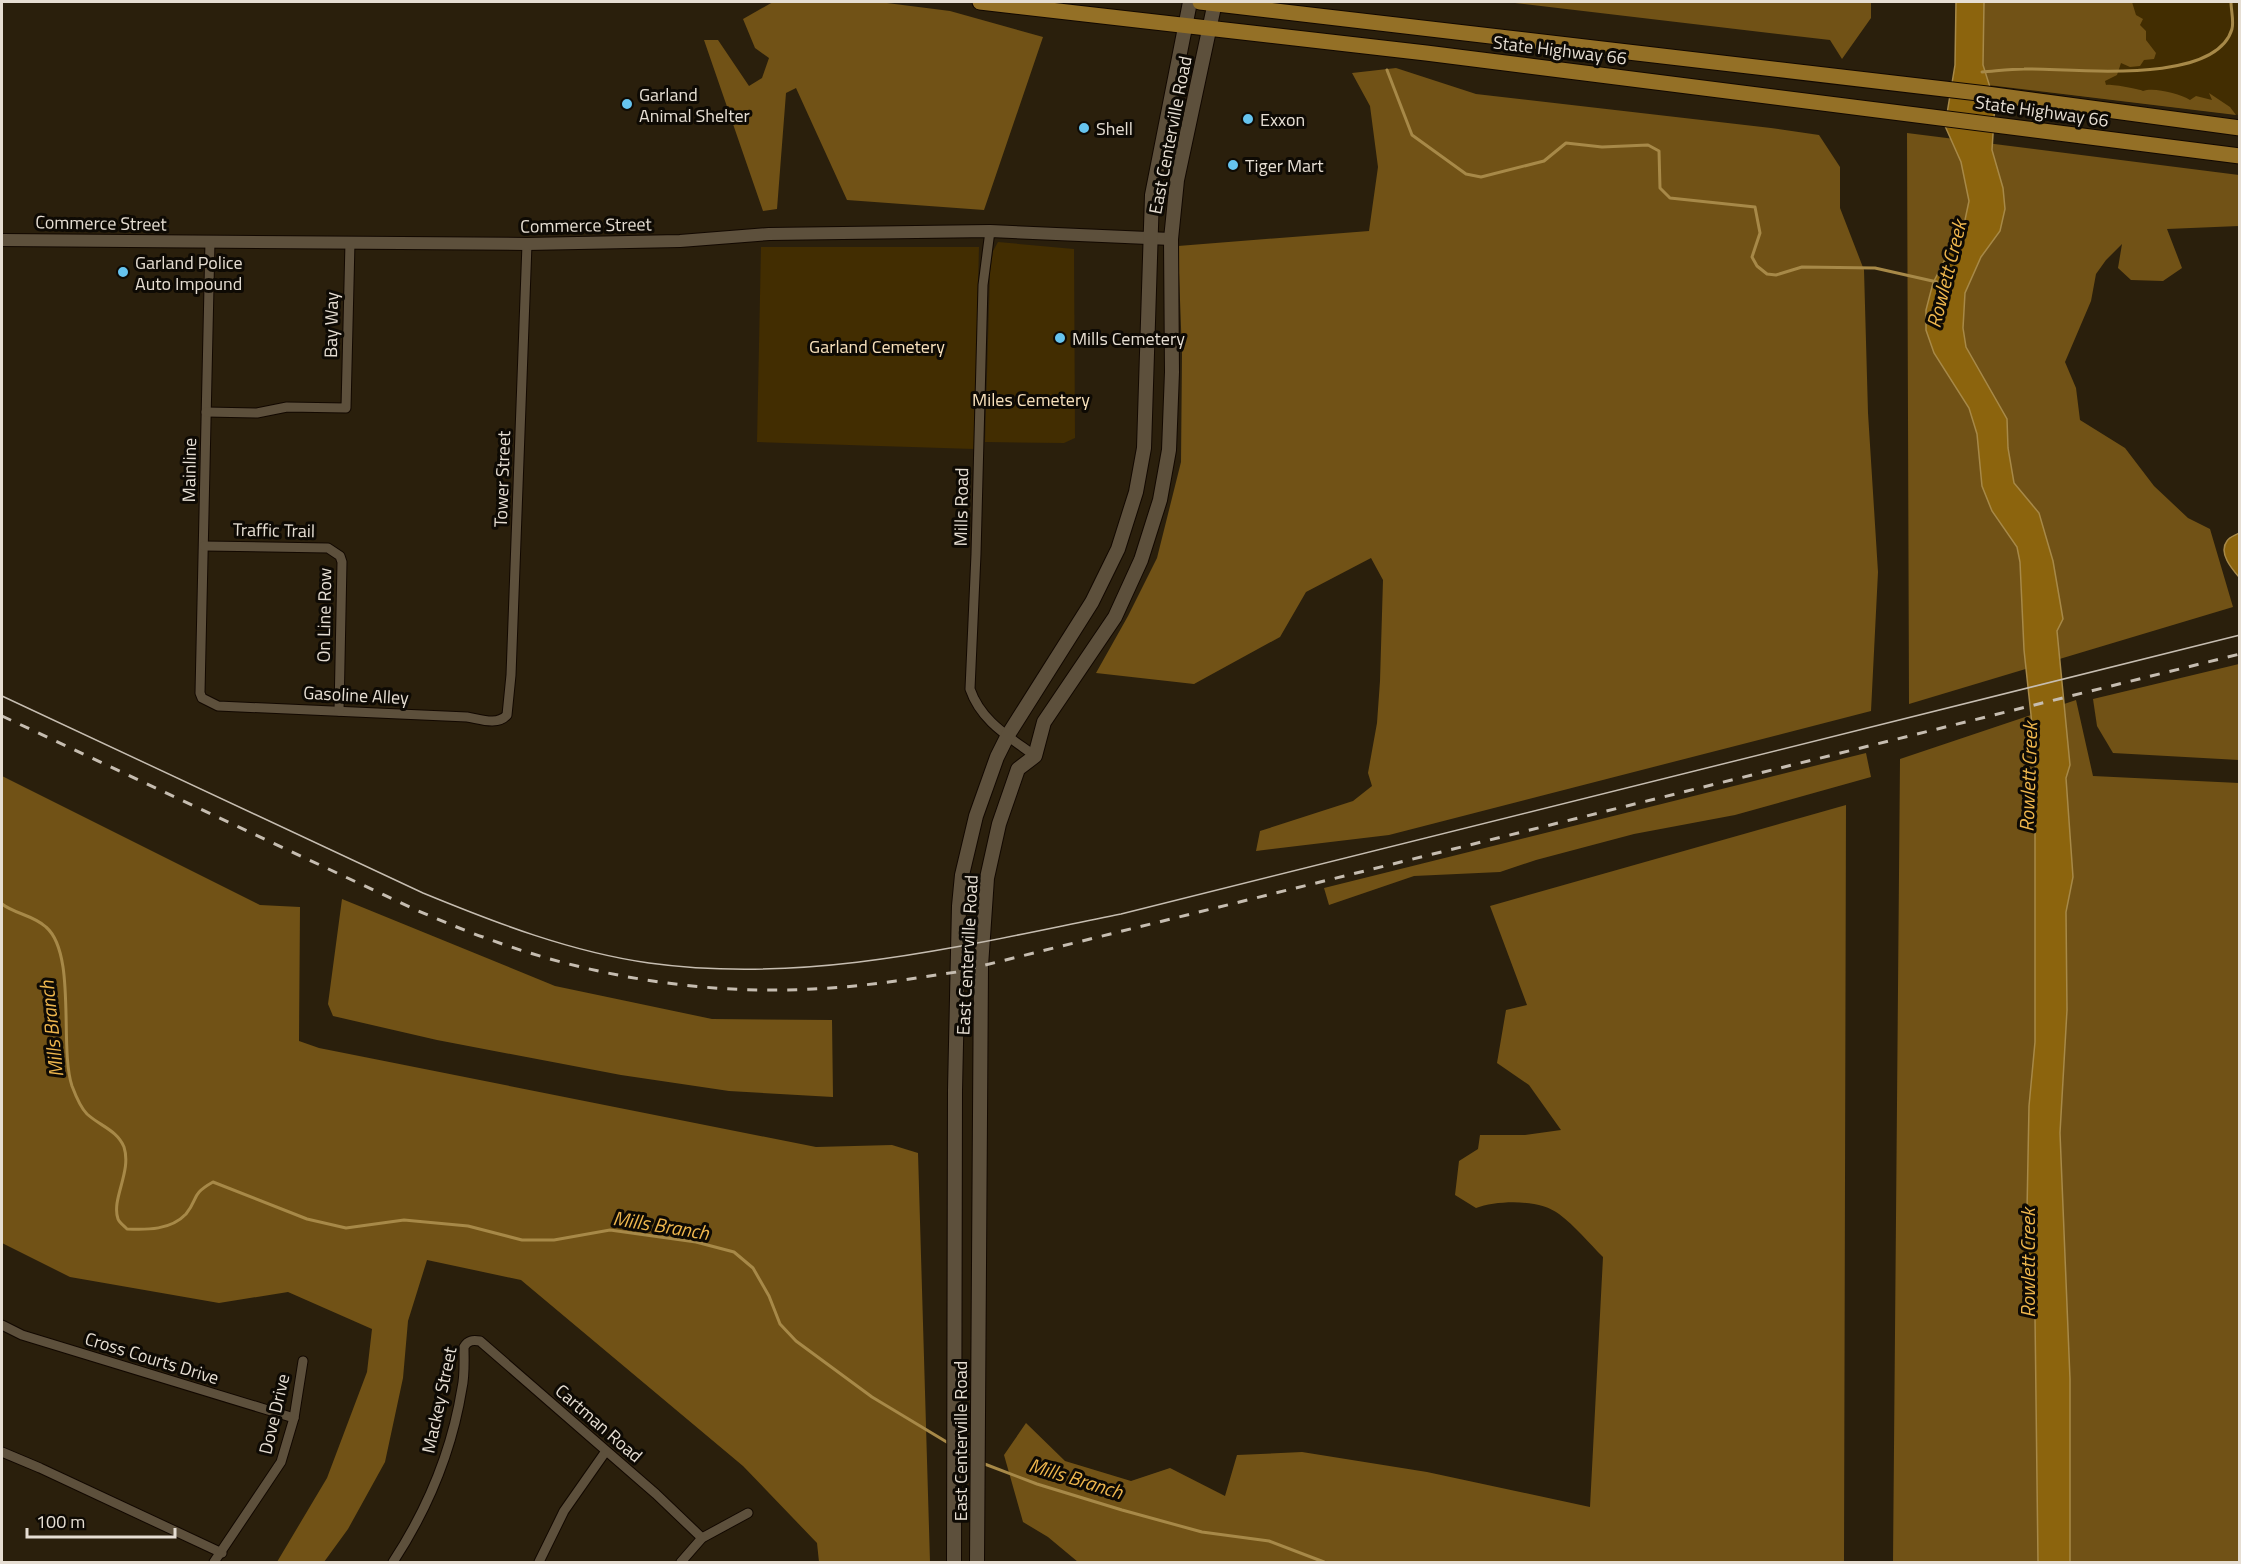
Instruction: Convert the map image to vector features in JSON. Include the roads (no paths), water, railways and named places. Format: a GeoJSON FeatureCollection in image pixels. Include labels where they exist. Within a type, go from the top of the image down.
{"type":"FeatureCollection","features":[{"type":"Feature","properties":{"kind":"main road","name":"State Highway 66"},"geometry":{"type":"LineString","coordinates":[[980,2],[1426,53],[2240,156]]}},
{"type":"Feature","properties":{"kind":"main road","name":"East Centerville Road"},"geometry":{"type":"LineString","coordinates":[[954,1563],[955,1090],[959,906],[976,816],[997,757],[1008,735],[1092,602],[1118,549],[1136,492],[1144,448],[1152,195],[1190,2]]}},
{"type":"Feature","properties":{"kind":"main road","name":"State Highway 66"},"geometry":{"type":"LineString","coordinates":[[1210,2],[1830,76],[2240,128]]}},
{"type":"Feature","properties":{"kind":"main road","name":"East Centerville Road"},"geometry":{"type":"LineString","coordinates":[[977,1563],[982,942],[987,878],[999,824],[1018,769],[1035,756],[1044,722],[1115,617],[1141,560],[1160,500],[1169,450],[1172,372],[1171,238],[1177,180],[1209,29],[1210,2]]}},
{"type":"Feature","properties":{"kind":"main road"},"geometry":{"type":"LineString","coordinates":[[968,849],[993,848]]}},
{"type":"Feature","properties":{"kind":"main road"},"geometry":{"type":"LineString","coordinates":[[955,1090],[980,1090]]}},
{"type":"Feature","properties":{"kind":"main road"},"geometry":{"type":"LineString","coordinates":[[955,1285],[979,1285]]}},
{"type":"Feature","properties":{"kind":"street","name":"Commerce Street"},"geometry":{"type":"LineString","coordinates":[[2,240],[527,244],[680,242],[769,234],[990,231],[1171,238]]}},
{"type":"Feature","properties":{"kind":"street","name":"Mills Road"},"geometry":{"type":"LineString","coordinates":[[990,231],[983,285],[970,688],[984,717],[1035,756]]}},
{"type":"Feature","properties":{"kind":"street","name":"Mainline"},"geometry":{"type":"LineString","coordinates":[[202,698],[200,693],[210,242]]}},
{"type":"Feature","properties":{"kind":"street","name":"Bay Way"},"geometry":{"type":"LineString","coordinates":[[206,412],[257,414],[287,407],[346,408],[350,242]]}},
{"type":"Feature","properties":{"kind":"street","name":"Tower Street"},"geometry":{"type":"LineString","coordinates":[[507,715],[511,675],[527,244]]}},
{"type":"Feature","properties":{"kind":"street","name":"Traffic Trail"},"geometry":{"type":"LineString","coordinates":[[204,546],[328,548],[340,556]]}},
{"type":"Feature","properties":{"kind":"street","name":"On Line Row"},"geometry":{"type":"LineString","coordinates":[[339,711],[342,562],[340,556]]}},
{"type":"Feature","properties":{"kind":"street","name":"Gasoline Alley"},"geometry":{"type":"LineString","coordinates":[[202,698],[218,706],[467,717],[496,722],[507,715]]}},
{"type":"Feature","properties":{"kind":"street","name":"Cross Courts Drive"},"geometry":{"type":"LineString","coordinates":[[2,1325],[22,1335],[294,1418]]}},
{"type":"Feature","properties":{"kind":"street","name":"Cartman Road"},"geometry":{"type":"LineString","coordinates":[[470,1341],[480,1341],[656,1494],[702,1539]]}},
{"type":"Feature","properties":{"kind":"street","name":"Mackey Street"},"geometry":{"type":"LineString","coordinates":[[393,1563],[442,1467],[462,1387],[464,1347],[470,1341]]}},
{"type":"Feature","properties":{"kind":"street","name":"Dove Drive"},"geometry":{"type":"LineString","coordinates":[[214,1563],[280,1462],[294,1418],[303,1361]]}},
{"type":"Feature","properties":{"kind":"street"},"geometry":{"type":"LineString","coordinates":[[539,1563],[564,1511],[606,1451]]}},
{"type":"Feature","properties":{"kind":"street"},"geometry":{"type":"LineString","coordinates":[[2,1452],[222,1553]]}},
{"type":"Feature","properties":{"kind":"street"},"geometry":{"type":"LineString","coordinates":[[681,1563],[702,1539],[748,1513]]}},
{"type":"Feature","properties":{"kind":"water","name":"Rowlett Creek"},"geometry":{"type":"Polygon","coordinates":[[[1956,2],[1984,2],[1983,65],[1995,103],[1992,150],[2003,188],[2005,209],[2000,231],[1981,257],[1965,293],[1963,328],[1966,347],[2007,419],[2008,448],[2014,483],[2039,513],[2053,561],[2063,619],[2057,631],[2070,765],[2066,778],[2073,877],[2066,912],[2067,1010],[2060,1133],[2070,1379],[2070,1562],[2038,1562],[2035,1316],[2026,1263],[2029,1106],[2035,1042],[2035,752],[2024,650],[2020,562],[2017,547],[1992,511],[1982,486],[1977,434],[1969,408],[1934,353],[1926,330],[1926,310],[1933,283],[1965,220],[1969,201],[1961,162],[1945,126],[1955,65],[1956,2]]]}},
{"type":"Feature","properties":{"kind":"water"},"geometry":{"type":"Polygon","coordinates":[[[2239,533],[2239,577],[2227,560],[2224,551],[2228,540],[2239,533]]]}},
{"type":"Feature","properties":{"kind":"waterway"},"geometry":{"type":"LineString","coordinates":[[1982,72],[2024,69],[2138,70],[2171,67],[2199,60],[2220,47],[2232,29],[2231,2]]}},
{"type":"Feature","properties":{"kind":"waterway","name":"Rowlett Creek"},"geometry":{"type":"LineString","coordinates":[[1387,70],[1412,135],[1466,174],[1481,177],[1544,161],[1566,143],[1602,147],[1648,145],[1659,151],[1660,188],[1670,198],[1755,207],[1760,233],[1752,257],[1757,266],[1767,274],[1776,275],[1802,267],[1875,268],[1937,282]]}},
{"type":"Feature","properties":{"kind":"waterway","name":"Mills Branch"},"geometry":{"type":"LineString","coordinates":[[2,904],[41,923],[55,940],[64,979],[68,1069],[72,1086],[85,1111],[113,1132],[124,1147],[125,1166],[117,1211],[119,1220],[127,1229],[151,1229],[173,1223],[186,1214],[201,1190],[213,1182],[307,1219],[346,1228],[404,1220],[468,1226],[522,1240],[554,1240],[610,1230],[696,1242],[734,1252],[753,1268],[769,1296],[780,1324],[796,1341],[872,1397],[950,1444]]}},
{"type":"Feature","properties":{"kind":"waterway","name":"Mills Branch"},"geometry":{"type":"LineString","coordinates":[[958,1449],[973,1458]]}},
{"type":"Feature","properties":{"kind":"waterway","name":"Mills Branch"},"geometry":{"type":"LineString","coordinates":[[982,1463],[1037,1484],[1122,1510],[1202,1532],[1269,1541],[1324,1562]]}},
{"type":"Feature","properties":{"kind":"tram line"},"geometry":{"type":"LineString","coordinates":[[2,696],[423,893],[534,935],[591,952],[649,963],[709,968],[768,969],[828,965],[945,949],[1121,914],[2240,635]]}},
{"type":"Feature","properties":{"kind":"railway"},"geometry":{"type":"LineString","coordinates":[[2,716],[416,910],[522,951],[645,980],[729,989],[813,989],[867,985],[957,972],[2240,654]]}},
{"type":"Feature","properties":{"kind":"place","name":"Garland Animal Shelter"},"geometry":{"type":"Point","coordinates":[627,104]}},
{"type":"Feature","properties":{"kind":"place","name":"Exxon"},"geometry":{"type":"Point","coordinates":[1248,119]}},
{"type":"Feature","properties":{"kind":"place","name":"Shell"},"geometry":{"type":"Point","coordinates":[1084,128]}},
{"type":"Feature","properties":{"kind":"place","name":"Tiger Mart"},"geometry":{"type":"Point","coordinates":[1233,165]}},
{"type":"Feature","properties":{"kind":"place","name":"Garland Police Auto Impound"},"geometry":{"type":"Point","coordinates":[123,272]}},
{"type":"Feature","properties":{"kind":"place","name":"Mills Cemetery"},"geometry":{"type":"Point","coordinates":[1060,338]}},
{"type":"Feature","properties":{"kind":"park label","name":"Garland Cemetery"},"geometry":{"type":"Point","coordinates":[877,346]}},
{"type":"Feature","properties":{"kind":"park label","name":"Miles Cemetery"},"geometry":{"type":"Point","coordinates":[1031,399]}}]}
